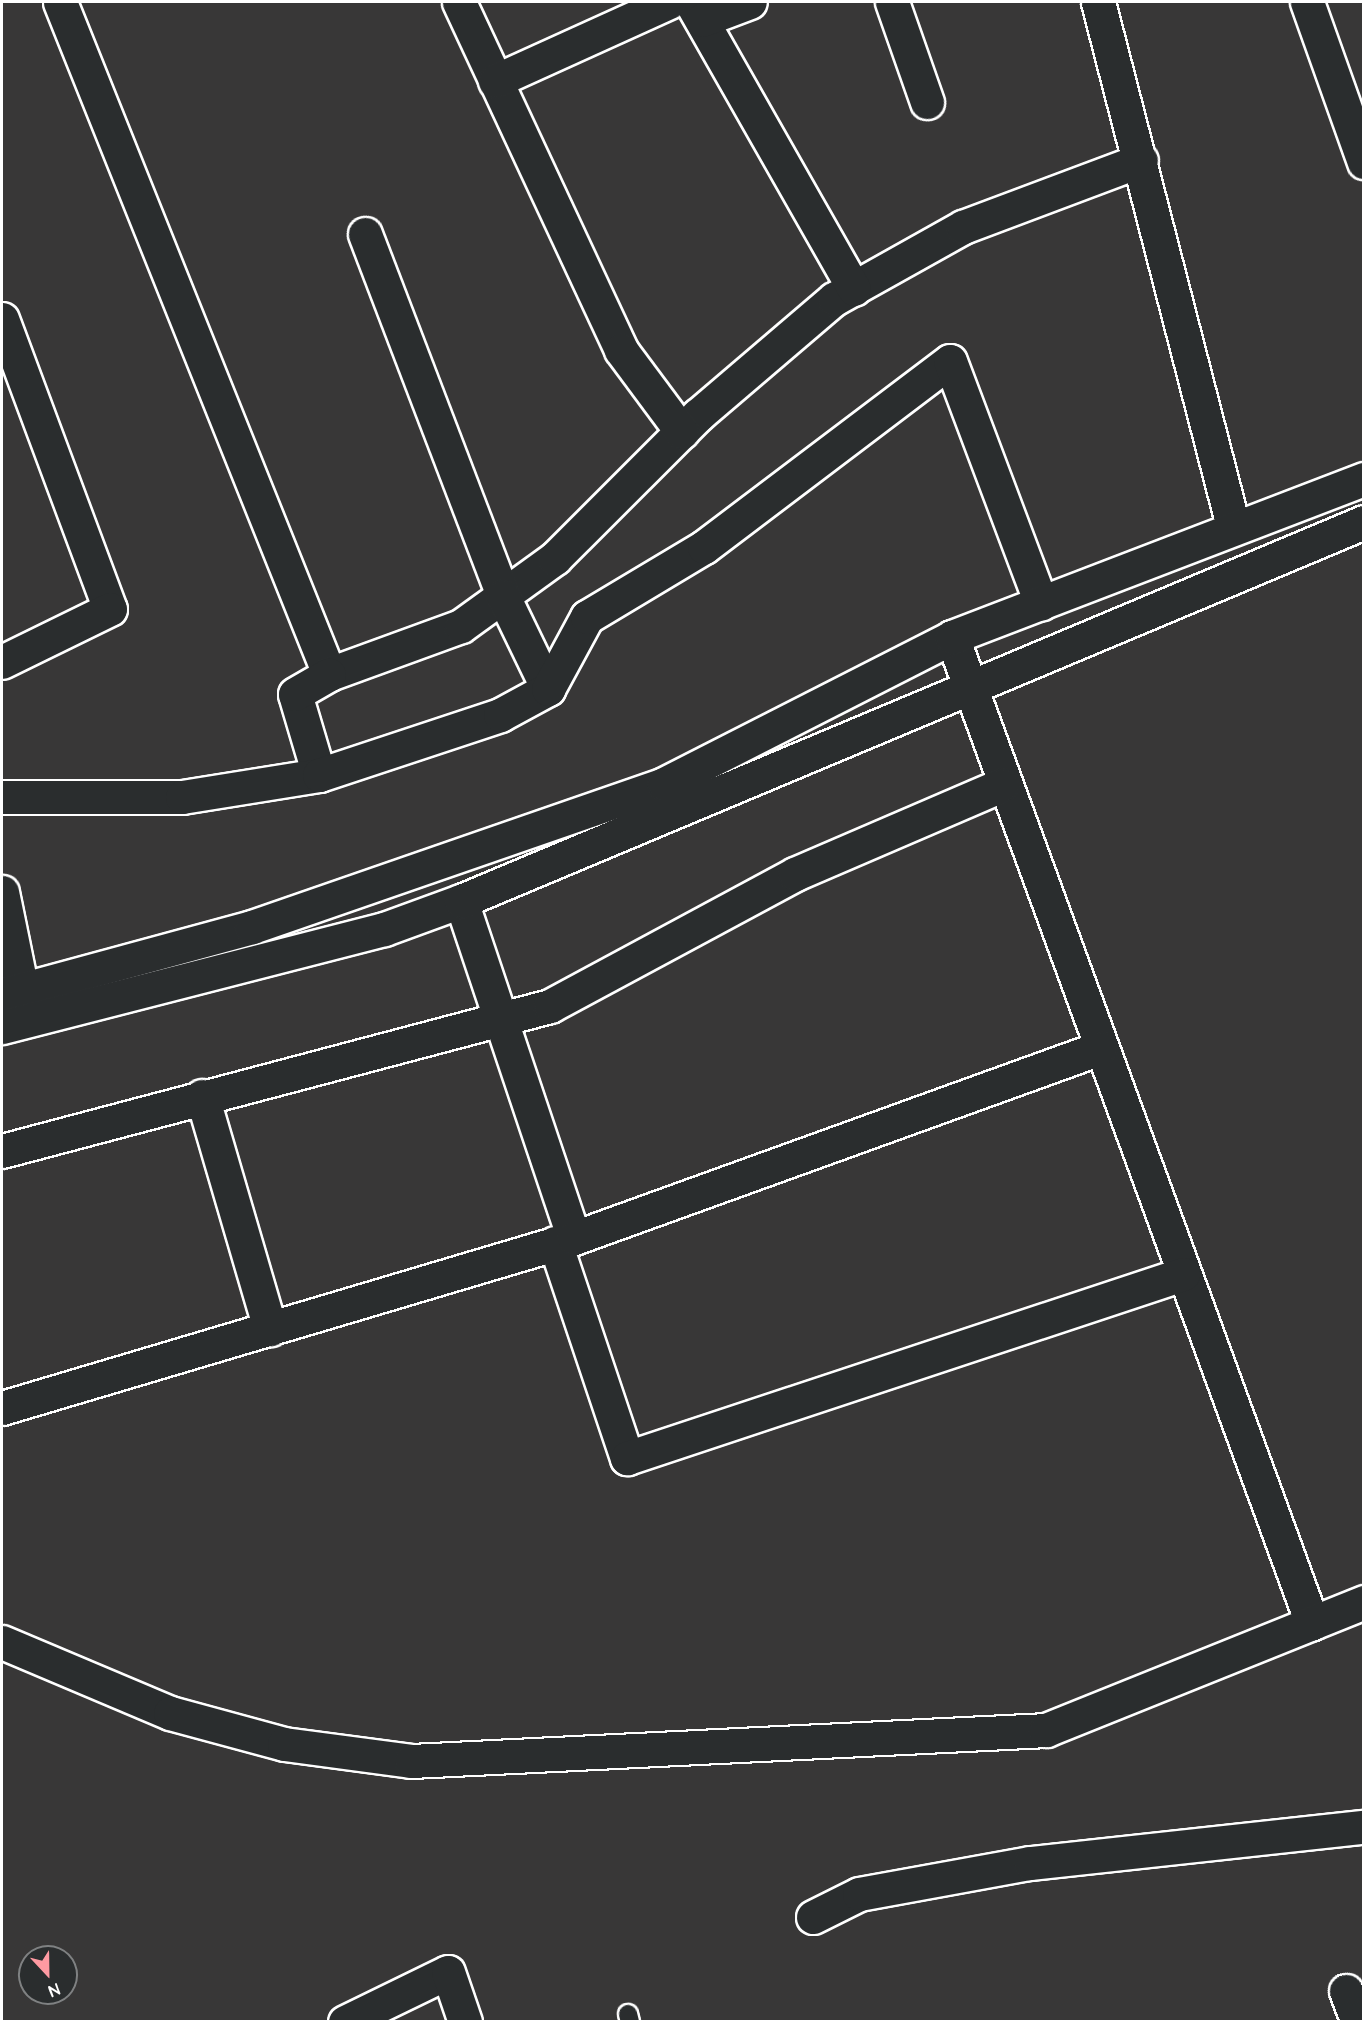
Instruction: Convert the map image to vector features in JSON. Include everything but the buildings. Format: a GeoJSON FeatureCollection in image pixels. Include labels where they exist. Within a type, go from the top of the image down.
{"type":"FeatureCollection","features":[{"type":"Feature","properties":{"kind":"street"},"geometry":{"type":"LineString","coordinates":[[60,2],[329,674]]}},
{"type":"Feature","properties":{"kind":"street"},"geometry":{"type":"LineString","coordinates":[[459,2],[621,350],[682,432]]}},
{"type":"Feature","properties":{"kind":"street"},"geometry":{"type":"LineString","coordinates":[[495,81],[669,2]]}},
{"type":"Feature","properties":{"kind":"street"},"geometry":{"type":"LineString","coordinates":[[750,2],[697,11],[854,289]]}},
{"type":"Feature","properties":{"kind":"street"},"geometry":{"type":"LineString","coordinates":[[892,2],[927,102]]}},
{"type":"Feature","properties":{"kind":"street"},"geometry":{"type":"LineString","coordinates":[[1098,2],[1142,160],[1233,526]]}},
{"type":"Feature","properties":{"kind":"street"},"geometry":{"type":"LineString","coordinates":[[1307,2],[1364,162]]}},
{"type":"Feature","properties":{"kind":"street"},"geometry":{"type":"LineString","coordinates":[[319,775],[295,694],[329,674],[461,626],[555,558],[682,432],[834,299],[963,227],[1142,160]]}},
{"type":"Feature","properties":{"kind":"street"},"geometry":{"type":"LineString","coordinates":[[365,234],[503,596],[548,689]]}},
{"type":"Feature","properties":{"kind":"street"},"geometry":{"type":"LineString","coordinates":[[2,319],[110,609],[2,662]]}},
{"type":"Feature","properties":{"kind":"street"},"geometry":{"type":"LineString","coordinates":[[2,797],[182,797],[319,775],[500,715],[548,689],[587,617],[704,547],[950,361],[1041,603]]}},
{"type":"Feature","properties":{"kind":"street"},"geometry":{"type":"LineString","coordinates":[[2,892],[12,992],[252,927],[664,784],[952,637],[1233,526],[1364,479]]}},
{"type":"Feature","properties":{"kind":"street"},"geometry":{"type":"LineString","coordinates":[[2,1027],[384,929],[461,901],[1364,522]]}},
{"type":"Feature","properties":{"kind":"street"},"geometry":{"type":"LineString","coordinates":[[952,637],[1002,785],[1312,1623]]}},
{"type":"Feature","properties":{"kind":"street"},"geometry":{"type":"LineString","coordinates":[[2,1150],[550,1006],[795,874],[1002,785]]}},
{"type":"Feature","properties":{"kind":"street"},"geometry":{"type":"LineString","coordinates":[[461,901],[564,1240],[627,1458],[1183,1274]]}},
{"type":"Feature","properties":{"kind":"street"},"geometry":{"type":"LineString","coordinates":[[2,1408],[564,1240],[1100,1048]]}},
{"type":"Feature","properties":{"kind":"street"},"geometry":{"type":"LineString","coordinates":[[202,1096],[270,1329]]}},
{"type":"Feature","properties":{"kind":"street"},"geometry":{"type":"LineString","coordinates":[[2,1642],[170,1713],[284,1744],[411,1761],[1046,1730],[1364,1602]]}},
{"type":"Feature","properties":{"kind":"street"},"geometry":{"type":"LineString","coordinates":[[813,1917],[859,1894],[1030,1863],[1364,1827]]}},
{"type":"Feature","properties":{"kind":"street"},"geometry":{"type":"LineString","coordinates":[[345,2022],[448,1972],[465,2022]]}},
{"type":"Feature","properties":{"kind":"street"},"geometry":{"type":"LineString","coordinates":[[1346,1991],[1358,2022]]}}]}
